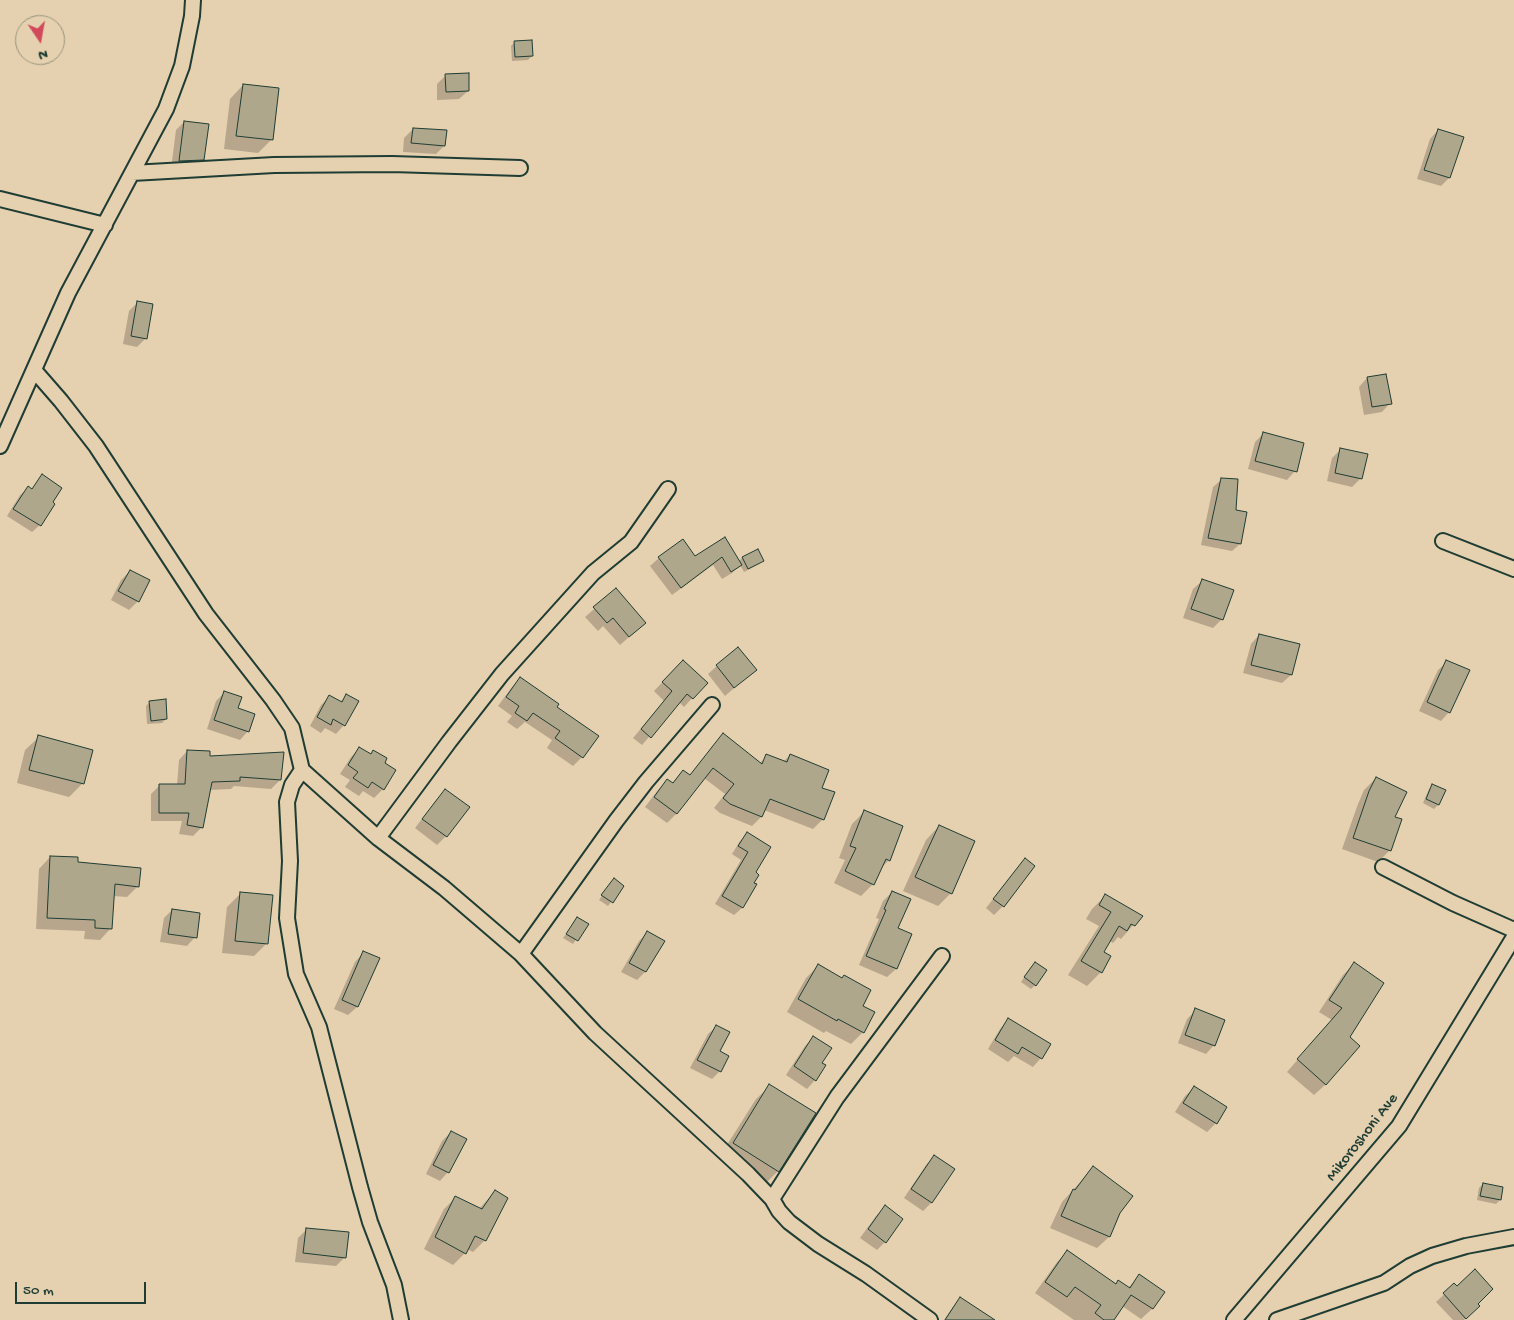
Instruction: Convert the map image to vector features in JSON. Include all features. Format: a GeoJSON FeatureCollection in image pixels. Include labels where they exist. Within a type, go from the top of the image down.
{"type":"FeatureCollection","features":[{"type":"Feature","properties":{"kind":"street"},"geometry":{"type":"LineString","coordinates":[[0,446],[68,293],[166,109],[182,66],[192,16],[193,0]]}},
{"type":"Feature","properties":{"kind":"street"},"geometry":{"type":"LineString","coordinates":[[132,173],[274,165],[392,164],[520,168]]}},
{"type":"Feature","properties":{"kind":"street"},"geometry":{"type":"LineString","coordinates":[[0,199],[105,225]]}},
{"type":"Feature","properties":{"kind":"street"},"geometry":{"type":"LineString","coordinates":[[34,370],[96,446],[206,614],[273,700],[292,728],[302,770],[378,838],[444,888],[521,954],[595,1033],[748,1174],[789,1222],[818,1244],[866,1274],[930,1320]]}},
{"type":"Feature","properties":{"kind":"street"},"geometry":{"type":"LineString","coordinates":[[378,838],[502,674],[593,572],[631,542],[668,489]]}},
{"type":"Feature","properties":{"kind":"street"},"geometry":{"type":"LineString","coordinates":[[1443,541],[1514,570]]}},
{"type":"Feature","properties":{"kind":"street"},"geometry":{"type":"LineString","coordinates":[[521,954],[616,821],[646,782],[712,705]]}},
{"type":"Feature","properties":{"kind":"street"},"geometry":{"type":"LineString","coordinates":[[302,770],[292,785],[287,802],[290,861],[287,918],[296,974],[319,1027],[360,1187],[370,1222],[394,1285],[401,1320]]}},
{"type":"Feature","properties":{"kind":"street"},"geometry":{"type":"LineString","coordinates":[[1383,867],[1453,903],[1514,930]]}},
{"type":"Feature","properties":{"kind":"street","name":"Mikoroshoni Ave"},"geometry":{"type":"LineString","coordinates":[[1234,1320],[1399,1126],[1514,937]]}},
{"type":"Feature","properties":{"kind":"street"},"geometry":{"type":"LineString","coordinates":[[772,1200],[837,1097],[942,956]]}},
{"type":"Feature","properties":{"kind":"street"},"geometry":{"type":"LineString","coordinates":[[1277,1320],[1384,1284],[1410,1266],[1432,1256],[1466,1246],[1514,1237]]}},
{"type":"Feature","properties":{"kind":"building"},"geometry":{"type":"Polygon","coordinates":[[[532,40],[533,56],[515,57],[514,41],[532,40]]]}},
{"type":"Feature","properties":{"kind":"building"},"geometry":{"type":"Polygon","coordinates":[[[469,73],[469,91],[446,92],[445,74],[469,73]]]}},
{"type":"Feature","properties":{"kind":"building"},"geometry":{"type":"Polygon","coordinates":[[[243,84],[279,88],[273,140],[236,136],[243,84]]]}},
{"type":"Feature","properties":{"kind":"building"},"geometry":{"type":"Polygon","coordinates":[[[184,121],[209,124],[204,160],[179,161],[184,121]]]}},
{"type":"Feature","properties":{"kind":"building"},"geometry":{"type":"Polygon","coordinates":[[[413,128],[447,130],[445,146],[411,143],[413,128]]]}},
{"type":"Feature","properties":{"kind":"building"},"geometry":{"type":"Polygon","coordinates":[[[1438,129],[1464,137],[1450,178],[1424,170],[1438,129]]]}},
{"type":"Feature","properties":{"kind":"building"},"geometry":{"type":"Polygon","coordinates":[[[137,301],[153,304],[147,339],[131,336],[137,301]]]}},
{"type":"Feature","properties":{"kind":"building"},"geometry":{"type":"Polygon","coordinates":[[[1386,374],[1392,404],[1372,407],[1367,377],[1386,374]]]}},
{"type":"Feature","properties":{"kind":"building"},"geometry":{"type":"Polygon","coordinates":[[[1263,432],[1304,443],[1297,472],[1255,461],[1263,432]]]}},
{"type":"Feature","properties":{"kind":"building"},"geometry":{"type":"Polygon","coordinates":[[[1340,448],[1368,454],[1362,479],[1335,473],[1340,448]]]}},
{"type":"Feature","properties":{"kind":"building"},"geometry":{"type":"Polygon","coordinates":[[[42,474],[62,488],[53,502],[55,504],[41,526],[13,509],[28,486],[32,489],[42,474]]]}},
{"type":"Feature","properties":{"kind":"building"},"geometry":{"type":"Polygon","coordinates":[[[1221,478],[1238,479],[1236,510],[1247,512],[1241,544],[1208,538],[1221,478]]]}},
{"type":"Feature","properties":{"kind":"building"},"geometry":{"type":"Polygon","coordinates":[[[725,537],[742,565],[731,572],[722,557],[681,588],[658,557],[683,539],[695,556],[725,537]]]}},
{"type":"Feature","properties":{"kind":"building"},"geometry":{"type":"Polygon","coordinates":[[[758,549],[764,561],[748,569],[742,557],[758,549]]]}},
{"type":"Feature","properties":{"kind":"building"},"geometry":{"type":"Polygon","coordinates":[[[130,570],[150,580],[139,602],[118,591],[130,570]]]}},
{"type":"Feature","properties":{"kind":"building"},"geometry":{"type":"Polygon","coordinates":[[[1202,579],[1234,590],[1223,620],[1191,609],[1202,579]]]}},
{"type":"Feature","properties":{"kind":"building"},"geometry":{"type":"Polygon","coordinates":[[[616,588],[646,623],[629,637],[613,618],[607,623],[593,607],[616,588]]]}},
{"type":"Feature","properties":{"kind":"building"},"geometry":{"type":"Polygon","coordinates":[[[1259,634],[1300,644],[1292,675],[1251,665],[1259,634]]]}},
{"type":"Feature","properties":{"kind":"building"},"geometry":{"type":"Polygon","coordinates":[[[738,647],[757,670],[734,688],[716,665],[738,647]]]}},
{"type":"Feature","properties":{"kind":"building"},"geometry":{"type":"Polygon","coordinates":[[[683,660],[708,683],[693,699],[687,694],[651,738],[641,729],[672,691],[662,682],[683,660]]]}},
{"type":"Feature","properties":{"kind":"building"},"geometry":{"type":"Polygon","coordinates":[[[1446,660],[1470,670],[1450,713],[1427,702],[1446,660]]]}},
{"type":"Feature","properties":{"kind":"building"},"geometry":{"type":"Polygon","coordinates":[[[520,677],[559,704],[557,707],[599,736],[583,758],[555,738],[560,731],[533,713],[527,721],[515,713],[519,706],[506,697],[520,677]]]}},
{"type":"Feature","properties":{"kind":"building"},"geometry":{"type":"Polygon","coordinates":[[[224,691],[242,697],[238,708],[255,714],[249,732],[214,720],[224,691]]]}},
{"type":"Feature","properties":{"kind":"building"},"geometry":{"type":"Polygon","coordinates":[[[346,694],[359,701],[345,726],[333,719],[331,725],[317,717],[329,695],[342,702],[346,694]]]}},
{"type":"Feature","properties":{"kind":"building"},"geometry":{"type":"Polygon","coordinates":[[[166,699],[167,719],[151,721],[149,701],[166,699]]]}},
{"type":"Feature","properties":{"kind":"building"},"geometry":{"type":"Polygon","coordinates":[[[723,733],[762,764],[766,754],[787,762],[790,754],[829,770],[822,788],[835,792],[824,820],[770,799],[762,817],[730,804],[723,798],[734,784],[713,768],[677,814],[654,797],[667,779],[673,783],[683,770],[690,775],[723,733]]]}},
{"type":"Feature","properties":{"kind":"building"},"geometry":{"type":"Polygon","coordinates":[[[38,735],[93,750],[84,784],[29,770],[38,735]]]}},
{"type":"Feature","properties":{"kind":"building"},"geometry":{"type":"Polygon","coordinates":[[[359,747],[371,754],[373,750],[387,758],[385,763],[396,770],[384,790],[372,782],[368,788],[353,778],[358,772],[348,765],[359,747]]]}},
{"type":"Feature","properties":{"kind":"building"},"geometry":{"type":"Polygon","coordinates":[[[187,750],[210,751],[210,756],[284,752],[281,780],[240,777],[240,781],[212,782],[203,828],[187,825],[189,813],[159,813],[159,784],[185,784],[187,750]]]}},
{"type":"Feature","properties":{"kind":"building"},"geometry":{"type":"Polygon","coordinates":[[[1376,777],[1407,792],[1395,817],[1402,819],[1391,851],[1353,838],[1369,791],[1376,777]]]}},
{"type":"Feature","properties":{"kind":"building"},"geometry":{"type":"Polygon","coordinates":[[[1432,784],[1446,790],[1439,805],[1426,799],[1432,784]]]}},
{"type":"Feature","properties":{"kind":"building"},"geometry":{"type":"Polygon","coordinates":[[[445,789],[470,807],[447,837],[422,819],[445,789]]]}},
{"type":"Feature","properties":{"kind":"building"},"geometry":{"type":"Polygon","coordinates":[[[864,810],[903,826],[890,861],[886,859],[874,885],[845,871],[856,848],[850,846],[864,810]]]}},
{"type":"Feature","properties":{"kind":"building"},"geometry":{"type":"Polygon","coordinates":[[[939,825],[975,841],[952,894],[915,877],[939,825]]]}},
{"type":"Feature","properties":{"kind":"building"},"geometry":{"type":"Polygon","coordinates":[[[747,832],[771,847],[756,872],[759,875],[754,883],[757,884],[743,908],[722,896],[748,852],[738,846],[747,832]]]}},
{"type":"Feature","properties":{"kind":"building"},"geometry":{"type":"Polygon","coordinates":[[[50,856],[78,857],[78,862],[141,868],[139,887],[115,884],[112,929],[95,928],[95,920],[47,918],[50,856]]]}},
{"type":"Feature","properties":{"kind":"building"},"geometry":{"type":"Polygon","coordinates":[[[1025,858],[1035,866],[1004,907],[993,899],[1025,858]]]}},
{"type":"Feature","properties":{"kind":"building"},"geometry":{"type":"Polygon","coordinates":[[[614,878],[624,886],[613,903],[601,895],[614,878]]]}},
{"type":"Feature","properties":{"kind":"building"},"geometry":{"type":"Polygon","coordinates":[[[892,891],[911,899],[898,928],[912,934],[897,969],[866,956],[892,891]]]}},
{"type":"Feature","properties":{"kind":"building"},"geometry":{"type":"Polygon","coordinates":[[[240,892],[273,895],[268,944],[235,941],[240,892]]]}},
{"type":"Feature","properties":{"kind":"building"},"geometry":{"type":"Polygon","coordinates":[[[1105,894],[1143,916],[1135,926],[1131,924],[1127,931],[1119,926],[1104,952],[1111,956],[1102,973],[1081,961],[1111,912],[1099,905],[1105,894]]]}},
{"type":"Feature","properties":{"kind":"building"},"geometry":{"type":"Polygon","coordinates":[[[172,909],[200,913],[197,938],[168,934],[172,909]]]}},
{"type":"Feature","properties":{"kind":"building"},"geometry":{"type":"Polygon","coordinates":[[[577,917],[589,924],[578,941],[566,934],[577,917]]]}},
{"type":"Feature","properties":{"kind":"building"},"geometry":{"type":"Polygon","coordinates":[[[647,931],[665,941],[646,972],[629,963],[647,931]]]}},
{"type":"Feature","properties":{"kind":"building"},"geometry":{"type":"Polygon","coordinates":[[[363,951],[380,958],[358,1007],[342,1000],[363,951]]]}},
{"type":"Feature","properties":{"kind":"building"},"geometry":{"type":"Polygon","coordinates":[[[1035,962],[1047,970],[1036,986],[1024,977],[1035,962]]]}},
{"type":"Feature","properties":{"kind":"building"},"geometry":{"type":"Polygon","coordinates":[[[1354,962],[1384,983],[1350,1037],[1360,1046],[1326,1085],[1297,1059],[1342,1008],[1329,1000],[1354,962]]]}},
{"type":"Feature","properties":{"kind":"building"},"geometry":{"type":"Polygon","coordinates":[[[818,964],[842,978],[844,975],[871,990],[863,1006],[875,1012],[864,1033],[838,1019],[837,1021],[798,999],[818,964]]]}},
{"type":"Feature","properties":{"kind":"building"},"geometry":{"type":"Polygon","coordinates":[[[1195,1008],[1225,1020],[1215,1046],[1185,1035],[1195,1008]]]}},
{"type":"Feature","properties":{"kind":"building"},"geometry":{"type":"Polygon","coordinates":[[[1008,1018],[1051,1044],[1042,1059],[1022,1047],[1018,1054],[995,1040],[1008,1018]]]}},
{"type":"Feature","properties":{"kind":"building"},"geometry":{"type":"Polygon","coordinates":[[[716,1025],[730,1032],[720,1051],[729,1056],[721,1072],[697,1060],[716,1025]]]}},
{"type":"Feature","properties":{"kind":"building"},"geometry":{"type":"Polygon","coordinates":[[[813,1036],[832,1048],[822,1063],[826,1065],[816,1081],[794,1066],[813,1036]]]}},
{"type":"Feature","properties":{"kind":"building"},"geometry":{"type":"Polygon","coordinates":[[[769,1084],[816,1113],[779,1172],[733,1143],[769,1084]]]}},
{"type":"Feature","properties":{"kind":"building"},"geometry":{"type":"Polygon","coordinates":[[[1194,1086],[1227,1107],[1217,1124],[1183,1103],[1194,1086]]]}},
{"type":"Feature","properties":{"kind":"building"},"geometry":{"type":"Polygon","coordinates":[[[451,1131],[467,1139],[449,1173],[433,1165],[451,1131]]]}},
{"type":"Feature","properties":{"kind":"building"},"geometry":{"type":"Polygon","coordinates":[[[934,1155],[955,1169],[932,1203],[911,1189],[934,1155]]]}},
{"type":"Feature","properties":{"kind":"building"},"geometry":{"type":"Polygon","coordinates":[[[1093,1166],[1133,1196],[1120,1213],[1110,1237],[1061,1216],[1073,1189],[1075,1190],[1093,1166]]]}},
{"type":"Feature","properties":{"kind":"building"},"geometry":{"type":"Polygon","coordinates":[[[1483,1183],[1503,1187],[1501,1200],[1480,1196],[1483,1183]]]}},
{"type":"Feature","properties":{"kind":"building"},"geometry":{"type":"Polygon","coordinates":[[[495,1190],[508,1198],[486,1241],[475,1236],[466,1254],[435,1237],[455,1196],[482,1209],[495,1190]]]}},
{"type":"Feature","properties":{"kind":"building"},"geometry":{"type":"Polygon","coordinates":[[[885,1205],[903,1219],[886,1243],[868,1229],[885,1205]]]}},
{"type":"Feature","properties":{"kind":"building"},"geometry":{"type":"Polygon","coordinates":[[[306,1228],[349,1232],[346,1258],[303,1253],[306,1228]]]}},
{"type":"Feature","properties":{"kind":"building"},"geometry":{"type":"Polygon","coordinates":[[[1067,1250],[1116,1284],[1118,1280],[1130,1288],[1139,1274],[1165,1292],[1153,1309],[1131,1295],[1114,1320],[1104,1320],[1095,1313],[1101,1305],[1075,1287],[1067,1297],[1045,1282],[1067,1250]]]}},
{"type":"Feature","properties":{"kind":"building"},"geometry":{"type":"Polygon","coordinates":[[[1475,1269],[1493,1289],[1478,1304],[1480,1306],[1466,1319],[1443,1293],[1454,1283],[1457,1286],[1475,1269]]]}},
{"type":"Feature","properties":{"kind":"building"},"geometry":{"type":"Polygon","coordinates":[[[960,1297],[995,1320],[945,1320],[960,1297]]]}}]}
